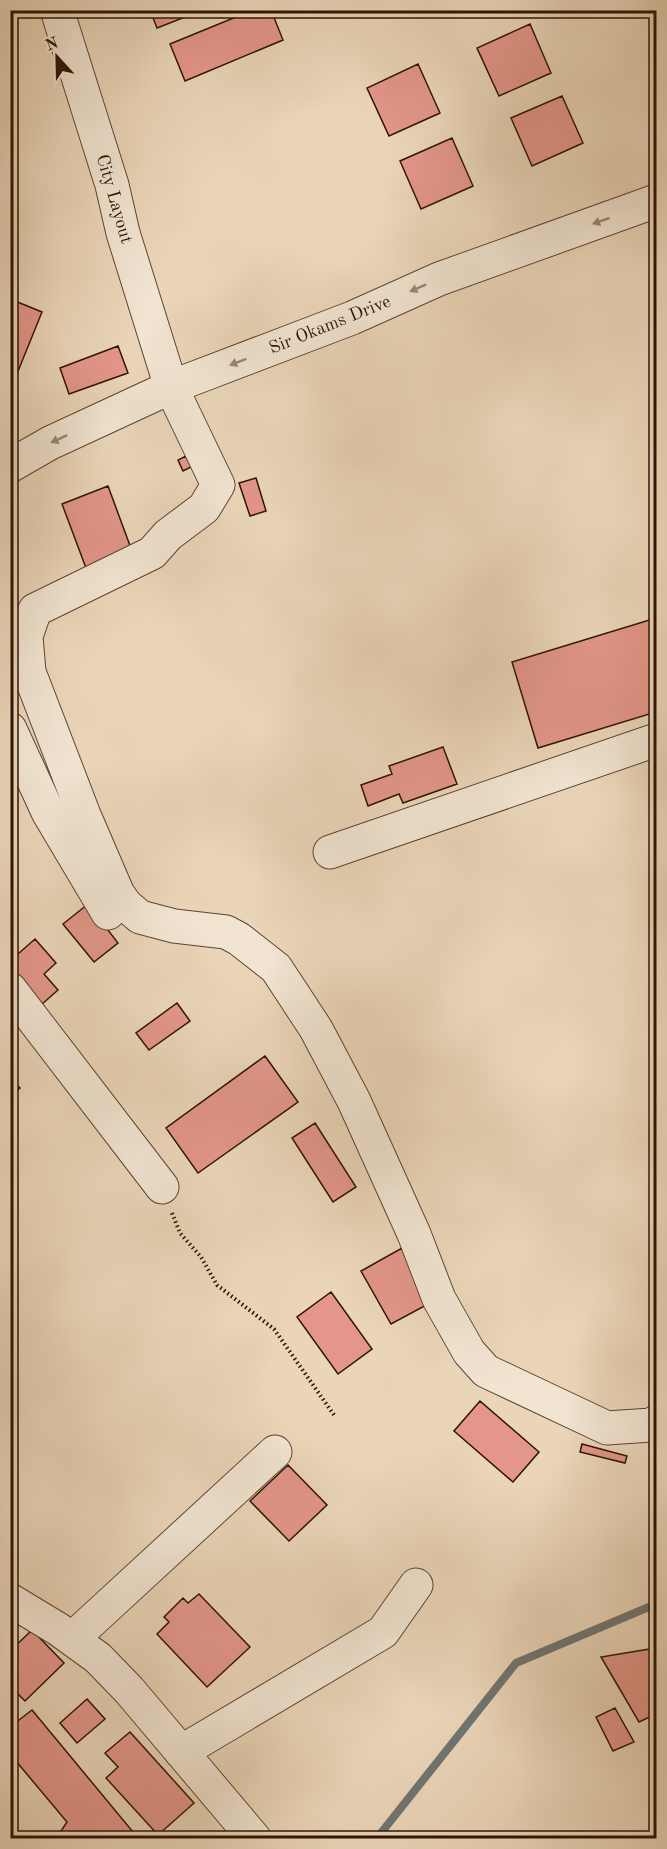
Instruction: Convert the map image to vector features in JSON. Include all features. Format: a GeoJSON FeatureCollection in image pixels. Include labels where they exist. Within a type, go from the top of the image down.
{"type":"FeatureCollection","features":[{"type":"Feature","properties":{"kind":"street","name":"City Layout"},"geometry":{"type":"LineString","coordinates":[[57,10],[112,185],[123,233],[171,387],[218,485],[204,508],[168,535],[152,553],[35,610],[26,636],[29,672],[84,815],[118,894],[126,905],[140,916],[174,926],[226,932],[239,939],[276,968],[316,1029],[354,1101],[414,1234],[439,1299],[469,1352],[486,1371],[607,1428],[651,1425],[657,1422]]}},
{"type":"Feature","properties":{"kind":"street","name":"Sir Okams Drive"},"geometry":{"type":"LineString","coordinates":[[10,466],[50,443],[171,387],[352,318],[439,279],[657,201]]}},
{"type":"Feature","properties":{"kind":"street"},"geometry":{"type":"LineString","coordinates":[[10,729],[48,812],[115,924]]}},
{"type":"Feature","properties":{"kind":"street"},"geometry":{"type":"LineString","coordinates":[[330,852],[657,740]]}},
{"type":"Feature","properties":{"kind":"street"},"geometry":{"type":"LineString","coordinates":[[10,988],[162,1187]]}},
{"type":"Feature","properties":{"kind":"street"},"geometry":{"type":"LineString","coordinates":[[72,1639],[275,1452]]}},
{"type":"Feature","properties":{"kind":"street"},"geometry":{"type":"LineString","coordinates":[[181,1752],[383,1632],[416,1585]]}},
{"type":"Feature","properties":{"kind":"street"},"geometry":{"type":"LineString","coordinates":[[10,1600],[98,1658],[129,1690],[254,1839]]}},
{"type":"Feature","properties":{"kind":"path"},"geometry":{"type":"LineString","coordinates":[[162,1187],[180,1233],[201,1257],[217,1285],[274,1329],[334,1415]]}},
{"type":"Feature","properties":{"kind":"building"},"geometry":{"type":"Polygon","coordinates":[[[150,10],[203,10],[157,28],[150,10]]]}},
{"type":"Feature","properties":{"kind":"building"},"geometry":{"type":"Polygon","coordinates":[[[253,10],[271,10],[283,40],[185,81],[170,44],[253,10]]]}},
{"type":"Feature","properties":{"kind":"building"},"geometry":{"type":"Polygon","coordinates":[[[530,24],[551,73],[499,96],[477,48],[530,24]]]}},
{"type":"Feature","properties":{"kind":"building"},"geometry":{"type":"Polygon","coordinates":[[[418,64],[440,113],[389,136],[367,88],[418,64]]]}},
{"type":"Feature","properties":{"kind":"building"},"geometry":{"type":"Polygon","coordinates":[[[562,96],[583,143],[532,166],[511,118],[562,96]]]}},
{"type":"Feature","properties":{"kind":"building"},"geometry":{"type":"Polygon","coordinates":[[[452,138],[473,186],[421,209],[400,161],[452,138]]]}},
{"type":"Feature","properties":{"kind":"building"},"geometry":{"type":"Polygon","coordinates":[[[10,299],[42,312],[10,391],[10,299]]]}},
{"type":"Feature","properties":{"kind":"building"},"geometry":{"type":"Polygon","coordinates":[[[118,346],[128,373],[69,394],[60,368],[118,346]]]}},
{"type":"Feature","properties":{"kind":"building"},"geometry":{"type":"Polygon","coordinates":[[[186,456],[191,467],[183,471],[178,460],[186,456]]]}},
{"type":"Feature","properties":{"kind":"building"},"geometry":{"type":"Polygon","coordinates":[[[256,478],[266,511],[250,516],[239,483],[256,478]]]}},
{"type":"Feature","properties":{"kind":"building"},"geometry":{"type":"Polygon","coordinates":[[[108,486],[132,551],[86,568],[62,504],[108,486]]]}},
{"type":"Feature","properties":{"kind":"building"},"geometry":{"type":"Polygon","coordinates":[[[656,618],[656,712],[538,748],[512,662],[656,618]]]}},
{"type":"Feature","properties":{"kind":"building"},"geometry":{"type":"Polygon","coordinates":[[[443,747],[457,784],[403,803],[399,794],[368,806],[361,785],[392,774],[389,766],[443,747]]]}},
{"type":"Feature","properties":{"kind":"building"},"geometry":{"type":"Polygon","coordinates":[[[88,904],[118,943],[94,962],[63,924],[88,904]]]}},
{"type":"Feature","properties":{"kind":"building"},"geometry":{"type":"Polygon","coordinates":[[[35,939],[56,963],[44,974],[58,990],[41,1005],[10,971],[10,961],[35,939]]]}},
{"type":"Feature","properties":{"kind":"building"},"geometry":{"type":"Polygon","coordinates":[[[177,1003],[190,1021],[149,1050],[136,1033],[177,1003]]]}},
{"type":"Feature","properties":{"kind":"building"},"geometry":{"type":"Polygon","coordinates":[[[265,1056],[298,1102],[198,1173],[166,1128],[265,1056]]]}},
{"type":"Feature","properties":{"kind":"building"},"geometry":{"type":"Polygon","coordinates":[[[10,1078],[20,1088],[10,1097],[10,1078]]]}},
{"type":"Feature","properties":{"kind":"building"},"geometry":{"type":"Polygon","coordinates":[[[315,1123],[356,1187],[333,1202],[292,1138],[315,1123]]]}},
{"type":"Feature","properties":{"kind":"building"},"geometry":{"type":"Polygon","coordinates":[[[402,1248],[432,1302],[391,1324],[361,1271],[402,1248]]]}},
{"type":"Feature","properties":{"kind":"building"},"geometry":{"type":"Polygon","coordinates":[[[331,1292],[372,1349],[338,1374],[297,1317],[331,1292]]]}},
{"type":"Feature","properties":{"kind":"building"},"geometry":{"type":"Polygon","coordinates":[[[480,1401],[539,1452],[513,1482],[454,1431],[480,1401]]]}},
{"type":"Feature","properties":{"kind":"building"},"geometry":{"type":"Polygon","coordinates":[[[582,1444],[627,1456],[625,1463],[580,1452],[582,1444]]]}},
{"type":"Feature","properties":{"kind":"building"},"geometry":{"type":"Polygon","coordinates":[[[288,1465],[327,1505],[289,1541],[250,1501],[288,1465]]]}},
{"type":"Feature","properties":{"kind":"building"},"geometry":{"type":"Polygon","coordinates":[[[199,1594],[250,1647],[207,1687],[157,1634],[169,1622],[164,1617],[183,1598],[188,1603],[199,1594]]]}},
{"type":"Feature","properties":{"kind":"building"},"geometry":{"type":"Polygon","coordinates":[[[32,1630],[64,1663],[25,1701],[10,1686],[10,1651],[32,1630]]]}},
{"type":"Feature","properties":{"kind":"building"},"geometry":{"type":"Polygon","coordinates":[[[656,1648],[656,1714],[639,1722],[601,1657],[656,1648]]]}},
{"type":"Feature","properties":{"kind":"building"},"geometry":{"type":"Polygon","coordinates":[[[87,1699],[105,1719],[77,1743],[60,1723],[87,1699]]]}},
{"type":"Feature","properties":{"kind":"building"},"geometry":{"type":"Polygon","coordinates":[[[615,1708],[634,1742],[613,1751],[596,1717],[615,1708]]]}},
{"type":"Feature","properties":{"kind":"building"},"geometry":{"type":"Polygon","coordinates":[[[32,1710],[138,1838],[67,1838],[61,1831],[67,1822],[10,1754],[10,1727],[32,1710]]]}},
{"type":"Feature","properties":{"kind":"building"},"geometry":{"type":"Polygon","coordinates":[[[130,1732],[194,1803],[158,1835],[106,1778],[118,1767],[105,1753],[130,1732]]]}},
{"type":"Feature","properties":{"kind":"waterway"},"geometry":{"type":"LineString","coordinates":[[377,1838],[516,1663],[656,1604]]}}]}
